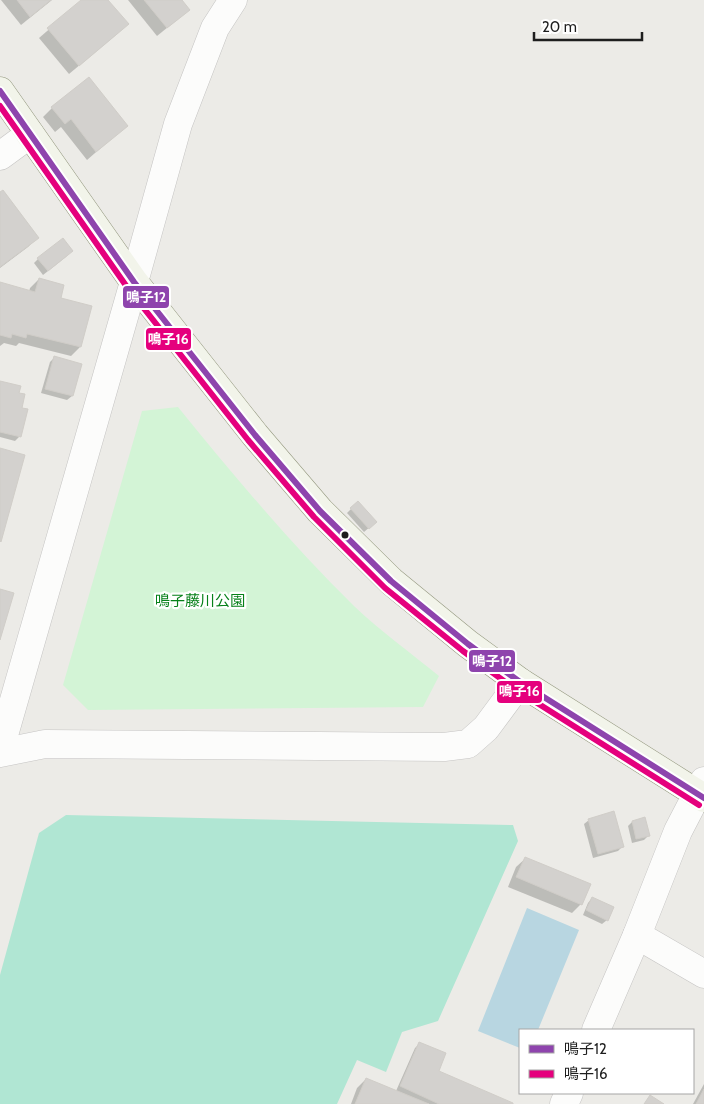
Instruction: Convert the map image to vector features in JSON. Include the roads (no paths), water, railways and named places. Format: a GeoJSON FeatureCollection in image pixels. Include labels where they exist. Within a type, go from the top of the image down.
{"type":"FeatureCollection","features":[{"type":"Feature","properties":{"kind":"street"},"geometry":{"type":"LineString","coordinates":[[0,749],[178,124],[215,28],[233,0]]}},
{"type":"Feature","properties":{"kind":"street"},"geometry":{"type":"LineString","coordinates":[[0,92],[134,282],[255,435],[320,511],[391,580],[468,644],[520,682],[702,791],[678,830],[637,935],[596,1029]]}},
{"type":"Feature","properties":{"kind":"street"},"geometry":{"type":"LineString","coordinates":[[0,156],[30,134]]}},
{"type":"Feature","properties":{"kind":"street"},"geometry":{"type":"LineString","coordinates":[[0,753],[45,744],[444,746],[468,744],[486,728],[520,682]]}},
{"type":"Feature","properties":{"kind":"street"},"geometry":{"type":"LineString","coordinates":[[637,935],[704,974]]}},
{"type":"Feature","properties":{"kind":"water"},"geometry":{"type":"Polygon","coordinates":[[[527,908],[579,930],[538,1029],[519,1029],[519,1048],[478,1031],[527,908]]]}},
{"type":"Feature","properties":{"kind":"park label","name":"鳴子藤川公園"},"geometry":{"type":"Point","coordinates":[200,601]}}]}
